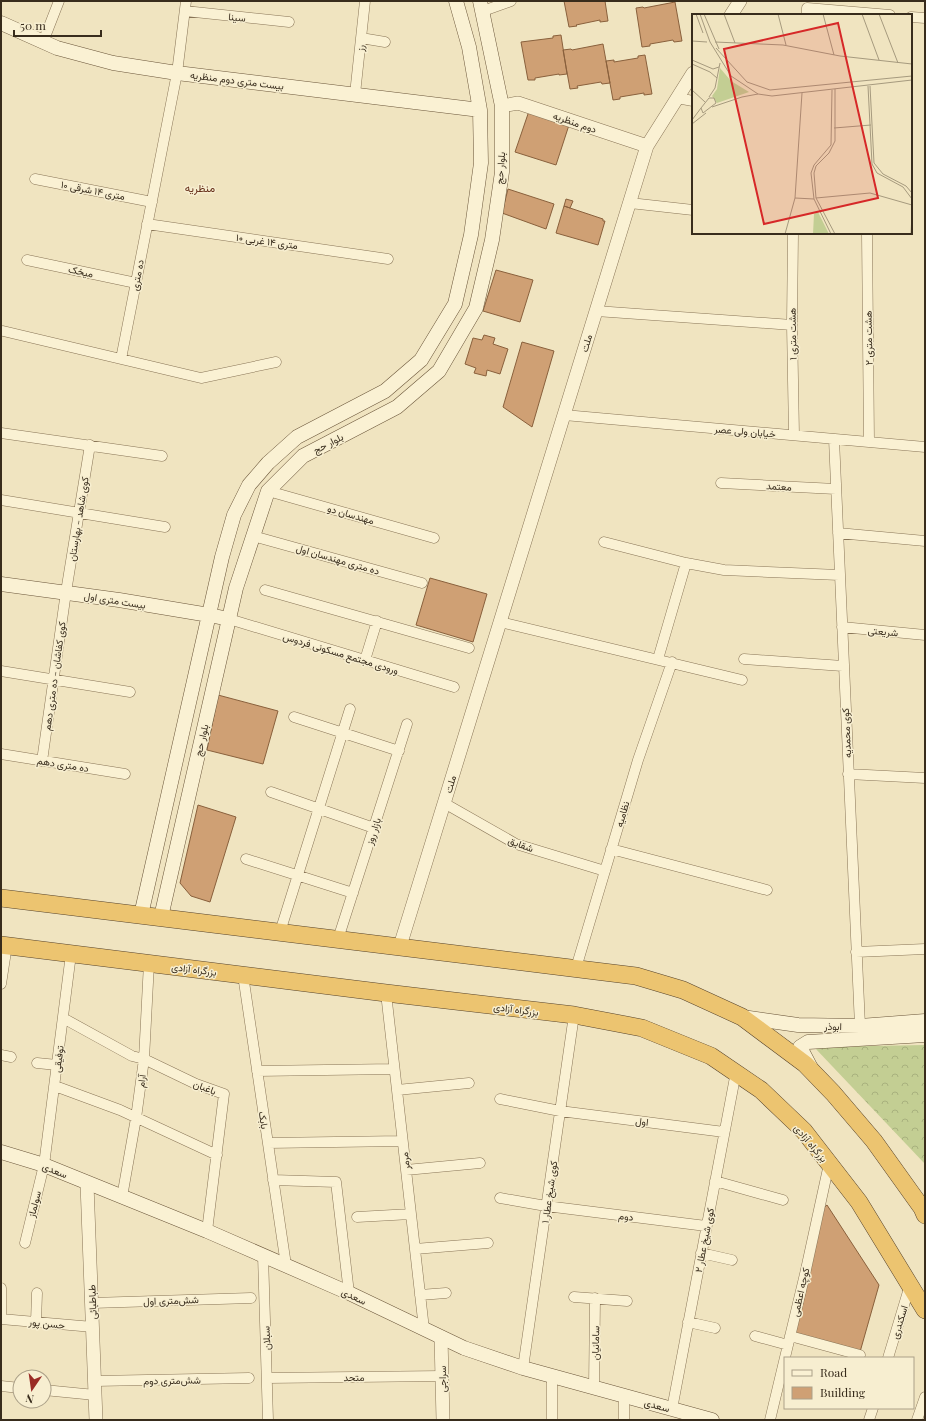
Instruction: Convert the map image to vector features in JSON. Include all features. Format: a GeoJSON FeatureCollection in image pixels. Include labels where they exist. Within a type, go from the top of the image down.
{"type":"FeatureCollection","features":[{"type":"Feature","properties":{"kind":"highway"},"geometry":{"type":"LineString","coordinates":[[1,898],[636,976],[684,990],[742,1017],[805,1064],[833,1093],[874,1141],[924,1212]]}},
{"type":"Feature","properties":{"kind":"highway","name":"بزرگراه آزادی"},"geometry":{"type":"LineString","coordinates":[[4,945],[386,994],[574,1015],[642,1028],[711,1056],[761,1090],[804,1131],[859,1202],[925,1310]]}},
{"type":"Feature","properties":{"kind":"highway","name":"بزرگراه آزادی"},"geometry":{"type":"LineString","coordinates":[[913,1289],[925,1322]]}},
{"type":"Feature","properties":{"kind":"main road","name":"بلوار حج"},"geometry":{"type":"LineString","coordinates":[[141,915],[222,556],[234,515],[249,485],[268,463],[297,437],[385,391],[421,360],[455,304],[471,235],[481,163],[480,110],[469,47],[456,1]]}},
{"type":"Feature","properties":{"kind":"main road","name":"بلوار حج"},"geometry":{"type":"LineString","coordinates":[[161,917],[228,619],[236,588],[268,491],[303,456],[397,407],[439,371],[476,308],[492,240],[502,172],[502,106],[481,6]]}},
{"type":"Feature","properties":{"kind":"main road","name":"بیست متری دوم منظریه"},"geometry":{"type":"LineString","coordinates":[[1,23],[57,48],[113,63],[177,73],[480,110]]}},
{"type":"Feature","properties":{"kind":"main road"},"geometry":{"type":"LineString","coordinates":[[445,321],[462,332]]}},
{"type":"Feature","properties":{"kind":"main road","name":"بیست متری اول"},"geometry":{"type":"LineString","coordinates":[[1,584],[66,592],[228,619]]}},
{"type":"Feature","properties":{"kind":"main road"},"geometry":{"type":"LineString","coordinates":[[148,888],[167,890]]}},
{"type":"Feature","properties":{"kind":"main road","name":"ابوذر"},"geometry":{"type":"LineString","coordinates":[[742,1017],[860,1033],[925,1035]]}},
{"type":"Feature","properties":{"kind":"main road","name":"ابوذر"},"geometry":{"type":"LineString","coordinates":[[814,1073],[800,1047],[808,1042],[925,1022]]}},
{"type":"Feature","properties":{"kind":"main road","name":"سعدی"},"geometry":{"type":"LineString","coordinates":[[2,1155],[44,1165],[87,1184],[207,1231],[349,1293],[464,1348],[523,1368],[712,1420]]}},
{"type":"Feature","properties":{"kind":"street"},"geometry":{"type":"LineString","coordinates":[[43,42],[59,1]]}},
{"type":"Feature","properties":{"kind":"street","name":"رز"},"geometry":{"type":"LineString","coordinates":[[355,94],[365,1]]}},
{"type":"Feature","properties":{"kind":"street"},"geometry":{"type":"LineString","coordinates":[[481,6],[511,1]]}},
{"type":"Feature","properties":{"kind":"street"},"geometry":{"type":"LineString","coordinates":[[732,14],[740,1]]}},
{"type":"Feature","properties":{"kind":"street","name":"سینا"},"geometry":{"type":"LineString","coordinates":[[185,6],[289,22]]}},
{"type":"Feature","properties":{"kind":"street","name":"ده متری"},"geometry":{"type":"LineString","coordinates":[[121,359],[177,73],[185,6]]}},
{"type":"Feature","properties":{"kind":"street"},"geometry":{"type":"LineString","coordinates":[[807,12],[878,14]]}},
{"type":"Feature","properties":{"kind":"street"},"geometry":{"type":"LineString","coordinates":[[912,17],[925,18]]}},
{"type":"Feature","properties":{"kind":"street"},"geometry":{"type":"LineString","coordinates":[[361,38],[385,42]]}},
{"type":"Feature","properties":{"kind":"street","name":"ملت"},"geometry":{"type":"LineString","coordinates":[[400,946],[647,146],[692,75]]}},
{"type":"Feature","properties":{"kind":"street"},"geometry":{"type":"LineString","coordinates":[[677,98],[692,101]]}},
{"type":"Feature","properties":{"kind":"street","name":"دوم منظریه"},"geometry":{"type":"LineString","coordinates":[[502,106],[518,103],[647,146]]}},
{"type":"Feature","properties":{"kind":"street","name":"۱۰ متری ۱۴ شرقی"},"geometry":{"type":"LineString","coordinates":[[35,179],[152,202]]}},
{"type":"Feature","properties":{"kind":"street"},"geometry":{"type":"LineString","coordinates":[[630,203],[692,210]]}},
{"type":"Feature","properties":{"kind":"street","name":"۱۰ متری ۱۴ غربی"},"geometry":{"type":"LineString","coordinates":[[147,224],[388,259]]}},
{"type":"Feature","properties":{"kind":"street","name":"هشت متری ۱"},"geometry":{"type":"LineString","coordinates":[[793,234],[792,325],[794,435]]}},
{"type":"Feature","properties":{"kind":"street","name":"هشت متری ۲"},"geometry":{"type":"LineString","coordinates":[[868,234],[869,442]]}},
{"type":"Feature","properties":{"kind":"street","name":"میخک"},"geometry":{"type":"LineString","coordinates":[[27,260],[136,283]]}},
{"type":"Feature","properties":{"kind":"street"},"geometry":{"type":"LineString","coordinates":[[596,311],[792,325]]}},
{"type":"Feature","properties":{"kind":"street"},"geometry":{"type":"LineString","coordinates":[[3,331],[201,378],[276,362]]}},
{"type":"Feature","properties":{"kind":"street","name":"خیابان ولی عصر"},"geometry":{"type":"LineString","coordinates":[[564,415],[925,447]]}},
{"type":"Feature","properties":{"kind":"street"},"geometry":{"type":"LineString","coordinates":[[1,433],[162,456]]}},
{"type":"Feature","properties":{"kind":"street","name":"کوی محمدیه"},"geometry":{"type":"LineString","coordinates":[[834,439],[860,1033]]}},
{"type":"Feature","properties":{"kind":"street","name":"کوی شاهد - بهارستان"},"geometry":{"type":"LineString","coordinates":[[66,592],[90,445]]}},
{"type":"Feature","properties":{"kind":"street","name":"معتمد"},"geometry":{"type":"LineString","coordinates":[[721,483],[836,489]]}},
{"type":"Feature","properties":{"kind":"street","name":"مهندسان دو"},"geometry":{"type":"LineString","coordinates":[[268,491],[434,538]]}},
{"type":"Feature","properties":{"kind":"street"},"geometry":{"type":"LineString","coordinates":[[1,500],[165,528]]}},
{"type":"Feature","properties":{"kind":"street"},"geometry":{"type":"LineString","coordinates":[[838,533],[925,541]]}},
{"type":"Feature","properties":{"kind":"street","name":"ده متری مهندسان اول"},"geometry":{"type":"LineString","coordinates":[[253,536],[422,583]]}},
{"type":"Feature","properties":{"kind":"street"},"geometry":{"type":"LineString","coordinates":[[604,542],[686,563],[724,570],[840,575]]}},
{"type":"Feature","properties":{"kind":"street"},"geometry":{"type":"LineString","coordinates":[[658,659],[686,563]]}},
{"type":"Feature","properties":{"kind":"street"},"geometry":{"type":"LineString","coordinates":[[266,590],[469,648]]}},
{"type":"Feature","properties":{"kind":"street","name":"کوی کفاشان - ده متری دهم"},"geometry":{"type":"LineString","coordinates":[[42,760],[66,592]]}},
{"type":"Feature","properties":{"kind":"street","name":"ورودی مجتمع مسکونی فردوس"},"geometry":{"type":"LineString","coordinates":[[228,619],[454,686]]}},
{"type":"Feature","properties":{"kind":"street"},"geometry":{"type":"LineString","coordinates":[[365,660],[376,621]]}},
{"type":"Feature","properties":{"kind":"street"},"geometry":{"type":"LineString","coordinates":[[500,622],[742,680]]}},
{"type":"Feature","properties":{"kind":"street","name":"شریعتی"},"geometry":{"type":"LineString","coordinates":[[842,627],[925,635]]}},
{"type":"Feature","properties":{"kind":"street"},"geometry":{"type":"LineString","coordinates":[[744,659],[844,666]]}},
{"type":"Feature","properties":{"kind":"street","name":"نظامیه"},"geometry":{"type":"LineString","coordinates":[[576,968],[638,760],[672,662]]}},
{"type":"Feature","properties":{"kind":"street"},"geometry":{"type":"LineString","coordinates":[[1,671],[130,692]]}},
{"type":"Feature","properties":{"kind":"street"},"geometry":{"type":"LineString","coordinates":[[280,932],[350,709]]}},
{"type":"Feature","properties":{"kind":"street"},"geometry":{"type":"LineString","coordinates":[[294,717],[398,751]]}},
{"type":"Feature","properties":{"kind":"street","name":"بازار روز"},"geometry":{"type":"LineString","coordinates":[[338,939],[407,724]]}},
{"type":"Feature","properties":{"kind":"street","name":"ده متری دهم"},"geometry":{"type":"LineString","coordinates":[[1,754],[125,774]]}},
{"type":"Feature","properties":{"kind":"street"},"geometry":{"type":"LineString","coordinates":[[848,774],[925,778]]}},
{"type":"Feature","properties":{"kind":"street"},"geometry":{"type":"LineString","coordinates":[[271,792],[374,828]]}},
{"type":"Feature","properties":{"kind":"street","name":"شقایق"},"geometry":{"type":"LineString","coordinates":[[444,803],[516,844],[605,871]]}},
{"type":"Feature","properties":{"kind":"street"},"geometry":{"type":"LineString","coordinates":[[611,849],[767,890]]}},
{"type":"Feature","properties":{"kind":"street"},"geometry":{"type":"LineString","coordinates":[[246,858],[353,893]]}},
{"type":"Feature","properties":{"kind":"street"},"geometry":{"type":"LineString","coordinates":[[1,984],[4,945]]}},
{"type":"Feature","properties":{"kind":"street"},"geometry":{"type":"LineString","coordinates":[[856,952],[925,949]]}},
{"type":"Feature","properties":{"kind":"street","name":"توفیقی"},"geometry":{"type":"LineString","coordinates":[[44,1165],[71,954]]}},
{"type":"Feature","properties":{"kind":"street","name":"آرام"},"geometry":{"type":"LineString","coordinates":[[122,1198],[136,1118],[144,1059],[149,963]]}},
{"type":"Feature","properties":{"kind":"street","name":"بابک"},"geometry":{"type":"LineString","coordinates":[[243,975],[286,1265]]}},
{"type":"Feature","properties":{"kind":"street","name":"مرمر"},"geometry":{"type":"LineString","coordinates":[[386,994],[424,1329]]}},
{"type":"Feature","properties":{"kind":"street","name":"کوی شیخ عطار ۱"},"geometry":{"type":"LineString","coordinates":[[523,1368],[574,1015]]}},
{"type":"Feature","properties":{"kind":"street","name":"باغبان"},"geometry":{"type":"LineString","coordinates":[[63,1018],[132,1056],[144,1059],[196,1084],[224,1094],[207,1231]]}},
{"type":"Feature","properties":{"kind":"street"},"geometry":{"type":"LineString","coordinates":[[37,1063],[57,1065]]}},
{"type":"Feature","properties":{"kind":"street"},"geometry":{"type":"LineString","coordinates":[[257,1071],[394,1069]]}},
{"type":"Feature","properties":{"kind":"street","name":"کوی شیخ عطار ۲"},"geometry":{"type":"LineString","coordinates":[[672,1409],[736,1072]]}},
{"type":"Feature","properties":{"kind":"street"},"geometry":{"type":"LineString","coordinates":[[397,1090],[469,1083]]}},
{"type":"Feature","properties":{"kind":"street"},"geometry":{"type":"LineString","coordinates":[[55,1086],[120,1110],[217,1155]]}},
{"type":"Feature","properties":{"kind":"street","name":"اول"},"geometry":{"type":"LineString","coordinates":[[500,1099],[560,1111],[724,1132]]}},
{"type":"Feature","properties":{"kind":"street"},"geometry":{"type":"LineString","coordinates":[[268,1143],[402,1141]]}},
{"type":"Feature","properties":{"kind":"street"},"geometry":{"type":"LineString","coordinates":[[406,1170],[480,1163]]}},
{"type":"Feature","properties":{"kind":"street","name":"کوچه اعظمی"},"geometry":{"type":"LineString","coordinates":[[785,1357],[829,1164]]}},
{"type":"Feature","properties":{"kind":"street","name":"سولماز"},"geometry":{"type":"LineString","coordinates":[[25,1243],[44,1165]]}},
{"type":"Feature","properties":{"kind":"street"},"geometry":{"type":"LineString","coordinates":[[273,1180],[336,1182],[349,1293]]}},
{"type":"Feature","properties":{"kind":"street"},"geometry":{"type":"LineString","coordinates":[[715,1182],[783,1200]]}},
{"type":"Feature","properties":{"kind":"street","name":"طباطبائی"},"geometry":{"type":"LineString","coordinates":[[87,1184],[96,1420]]}},
{"type":"Feature","properties":{"kind":"street","name":"دوم"},"geometry":{"type":"LineString","coordinates":[[500,1198],[546,1206],[706,1226]]}},
{"type":"Feature","properties":{"kind":"street"},"geometry":{"type":"LineString","coordinates":[[357,1217],[411,1214]]}},
{"type":"Feature","properties":{"kind":"street"},"geometry":{"type":"LineString","coordinates":[[415,1249],[488,1243]]}},
{"type":"Feature","properties":{"kind":"street"},"geometry":{"type":"LineString","coordinates":[[701,1253],[732,1260]]}},
{"type":"Feature","properties":{"kind":"street","name":"سبلان"},"geometry":{"type":"LineString","coordinates":[[263,1255],[268,1420]]}},
{"type":"Feature","properties":{"kind":"street"},"geometry":{"type":"LineString","coordinates":[[1,1288],[1,1319]]}},
{"type":"Feature","properties":{"kind":"street","name":"اسکندری"},"geometry":{"type":"LineString","coordinates":[[888,1357],[913,1289]]}},
{"type":"Feature","properties":{"kind":"street"},"geometry":{"type":"LineString","coordinates":[[36,1322],[37,1293]]}},
{"type":"Feature","properties":{"kind":"street"},"geometry":{"type":"LineString","coordinates":[[420,1295],[446,1293]]}},
{"type":"Feature","properties":{"kind":"street"},"geometry":{"type":"LineString","coordinates":[[574,1297],[627,1301]]}},
{"type":"Feature","properties":{"kind":"street","name":"شش‌متری اول"},"geometry":{"type":"LineString","coordinates":[[92,1303],[251,1298]]}},
{"type":"Feature","properties":{"kind":"street","name":"سامانیان"},"geometry":{"type":"LineString","coordinates":[[594,1388],[595,1298]]}},
{"type":"Feature","properties":{"kind":"street","name":"حسن پور"},"geometry":{"type":"LineString","coordinates":[[1,1319],[93,1327]]}},
{"type":"Feature","properties":{"kind":"street"},"geometry":{"type":"LineString","coordinates":[[688,1322],[715,1328]]}},
{"type":"Feature","properties":{"kind":"street"},"geometry":{"type":"LineString","coordinates":[[755,1336],[789,1340],[860,1355]]}},
{"type":"Feature","properties":{"kind":"street","name":"سراجی"},"geometry":{"type":"LineString","coordinates":[[441,1338],[443,1420]]}},
{"type":"Feature","properties":{"kind":"street","name":"کوچه اعظمی"},"geometry":{"type":"LineString","coordinates":[[770,1420],[784,1361]]}},
{"type":"Feature","properties":{"kind":"street","name":"متحد"},"geometry":{"type":"LineString","coordinates":[[267,1378],[442,1376]]}},
{"type":"Feature","properties":{"kind":"street"},"geometry":{"type":"LineString","coordinates":[[552,1376],[552,1420]]}},
{"type":"Feature","properties":{"kind":"street","name":"شش‌متری دوم"},"geometry":{"type":"LineString","coordinates":[[95,1381],[249,1378]]}},
{"type":"Feature","properties":{"kind":"street"},"geometry":{"type":"LineString","coordinates":[[1,1386],[12,1387]]}},
{"type":"Feature","properties":{"kind":"street"},"geometry":{"type":"LineString","coordinates":[[52,1391],[95,1395]]}},
{"type":"Feature","properties":{"kind":"street"},"geometry":{"type":"LineString","coordinates":[[624,1396],[624,1420]]}},
{"type":"Feature","properties":{"kind":"street"},"geometry":{"type":"LineString","coordinates":[[917,1420],[925,1398]]}},
{"type":"Feature","properties":{"kind":"street"},"geometry":{"type":"LineString","coordinates":[[869,1420],[873,1409]]}},
{"type":"Feature","properties":{"kind":"green space"},"geometry":{"type":"Polygon","coordinates":[[[925,1045],[925,1164],[814,1047],[925,1045]]]}},
{"type":"Feature","properties":{"kind":"building"},"geometry":{"type":"Polygon","coordinates":[[[564,1],[605,1],[608,21],[600,22],[600,20],[569,27],[564,1]]]}},
{"type":"Feature","properties":{"kind":"building"},"geometry":{"type":"Polygon","coordinates":[[[675,2],[682,41],[674,42],[673,40],[642,47],[636,8],[644,8],[675,2]]]}},
{"type":"Feature","properties":{"kind":"building"},"geometry":{"type":"Polygon","coordinates":[[[561,35],[567,74],[559,74],[535,78],[535,80],[528,80],[521,42],[553,38],[553,36],[561,35]]]}},
{"type":"Feature","properties":{"kind":"building"},"geometry":{"type":"Polygon","coordinates":[[[603,44],[610,83],[602,84],[601,82],[577,86],[578,88],[570,89],[563,50],[572,50],[603,44]]]}},
{"type":"Feature","properties":{"kind":"building"},"geometry":{"type":"Polygon","coordinates":[[[645,55],[652,94],[644,95],[644,93],[620,97],[620,99],[613,100],[606,61],[614,60],[614,62],[638,58],[638,56],[645,55]]]}},
{"type":"Feature","properties":{"kind":"building"},"geometry":{"type":"Polygon","coordinates":[[[529,111],[569,125],[556,165],[515,152],[529,111]]]}},
{"type":"Feature","properties":{"kind":"building"},"geometry":{"type":"Polygon","coordinates":[[[508,189],[554,204],[546,229],[502,213],[508,189]]]}},
{"type":"Feature","properties":{"kind":"building"},"geometry":{"type":"Polygon","coordinates":[[[566,199],[573,201],[570,208],[564,206],[566,199]]]}},
{"type":"Feature","properties":{"kind":"building"},"geometry":{"type":"Polygon","coordinates":[[[564,206],[605,221],[598,245],[556,233],[564,206]]]}},
{"type":"Feature","properties":{"kind":"building"},"geometry":{"type":"Polygon","coordinates":[[[496,270],[533,280],[520,322],[483,311],[496,270]]]}},
{"type":"Feature","properties":{"kind":"building"},"geometry":{"type":"Polygon","coordinates":[[[484,335],[495,338],[493,344],[508,349],[500,374],[487,370],[486,376],[474,373],[476,368],[465,364],[473,338],[482,340],[484,335]]]}},
{"type":"Feature","properties":{"kind":"building"},"geometry":{"type":"Polygon","coordinates":[[[522,342],[554,351],[532,427],[503,407],[522,342]]]}},
{"type":"Feature","properties":{"kind":"building"},"geometry":{"type":"Polygon","coordinates":[[[430,578],[487,594],[473,642],[416,625],[430,578]]]}},
{"type":"Feature","properties":{"kind":"building"},"geometry":{"type":"Polygon","coordinates":[[[218,695],[278,711],[263,764],[207,750],[218,695]]]}},
{"type":"Feature","properties":{"kind":"building"},"geometry":{"type":"Polygon","coordinates":[[[198,805],[236,817],[210,902],[191,896],[180,883],[198,805]]]}},
{"type":"Feature","properties":{"kind":"building"},"geometry":{"type":"Polygon","coordinates":[[[827,1205],[879,1285],[860,1352],[793,1334],[822,1209],[827,1205]]]}},
{"type":"Feature","properties":{"kind":"district","name":"منظریه"},"geometry":{"type":"Point","coordinates":[200,188]}}]}
